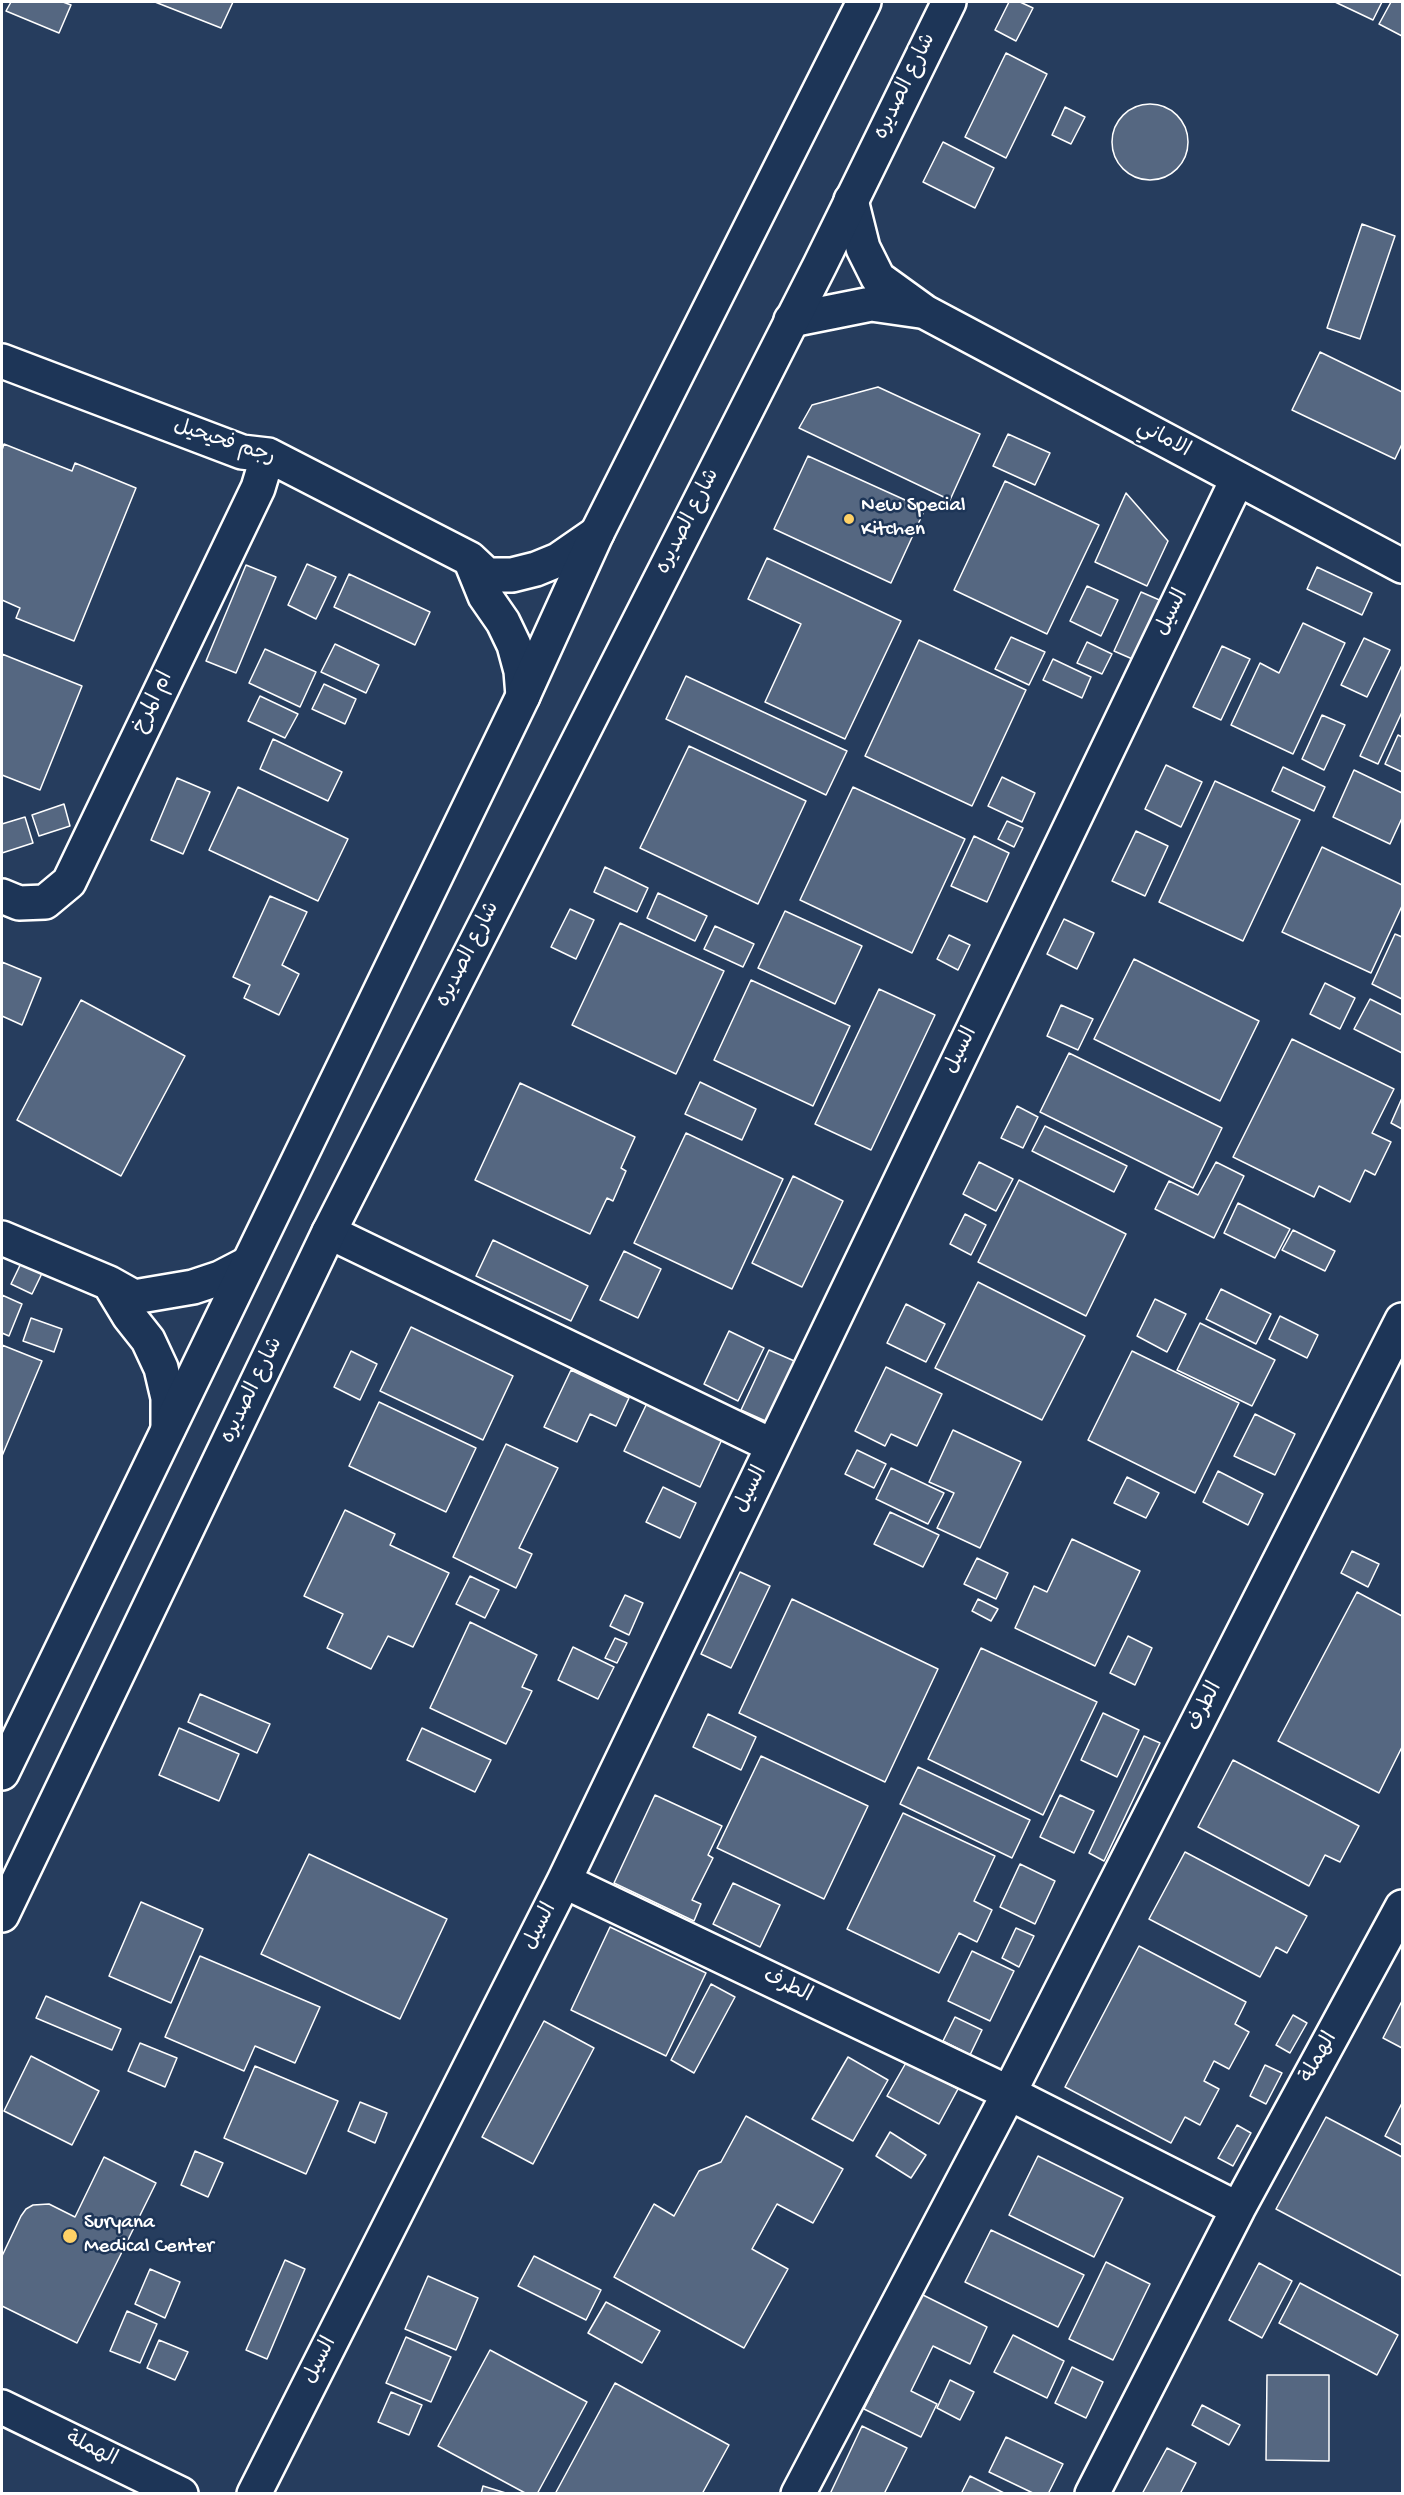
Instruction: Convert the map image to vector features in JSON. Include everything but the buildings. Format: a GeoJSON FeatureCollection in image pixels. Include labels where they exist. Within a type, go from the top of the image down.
{"type":"FeatureCollection","features":[{"type":"Feature","properties":{"kind":"street"},"geometry":{"type":"LineString","coordinates":[[2,1773],[523,696],[597,533],[864,2]]}},
{"type":"Feature","properties":{"kind":"street","name":"شارع الصديره"},"geometry":{"type":"LineString","coordinates":[[2,1915],[329,1232],[791,320],[949,2]]}},
{"type":"Feature","properties":{"kind":"street","name":"الاماني"},"geometry":{"type":"LineString","coordinates":[[850,200],[863,248],[878,278],[925,312],[1402,566]]}},
{"type":"Feature","properties":{"kind":"street","name":"الاماني"},"geometry":{"type":"LineString","coordinates":[[791,320],[871,304],[925,312]]}},
{"type":"Feature","properties":{"kind":"street","name":"رجم فحيحيل"},"geometry":{"type":"LineString","coordinates":[[2,361],[242,453],[268,455],[470,559],[487,575],[512,575],[536,569],[558,560],[597,533]]}},
{"type":"Feature","properties":{"kind":"street","name":"ام المرخ"},"geometry":{"type":"LineString","coordinates":[[2,897],[19,903],[45,902],[69,882],[258,488],[268,455]]}},
{"type":"Feature","properties":{"kind":"street","name":"السيل"},"geometry":{"type":"LineString","coordinates":[[254,2493],[564,1881],[1237,480]]}},
{"type":"Feature","properties":{"kind":"street"},"geometry":{"type":"LineString","coordinates":[[470,559],[485,596],[503,622],[514,645],[521,671],[523,696]]}},
{"type":"Feature","properties":{"kind":"street"},"geometry":{"type":"LineString","coordinates":[[329,1232],[773,1446]]}},
{"type":"Feature","properties":{"kind":"street"},"geometry":{"type":"LineString","coordinates":[[2,1238],[109,1283],[134,1297],[164,1293],[211,1281],[247,1264]]}},
{"type":"Feature","properties":{"kind":"street"},"geometry":{"type":"LineString","coordinates":[[109,1283],[129,1316],[148,1340],[161,1368],[168,1398],[168,1429]]}},
{"type":"Feature","properties":{"kind":"street","name":"الطرف"},"geometry":{"type":"LineString","coordinates":[[798,2493],[1009,2093],[1402,1320]]}},
{"type":"Feature","properties":{"kind":"street","name":"الطرف"},"geometry":{"type":"LineString","coordinates":[[564,1881],[1009,2093]]}},
{"type":"Feature","properties":{"kind":"street","name":"الهملة"},"geometry":{"type":"LineString","coordinates":[[1092,2493],[1238,2209],[1402,1906]]}},
{"type":"Feature","properties":{"kind":"street"},"geometry":{"type":"LineString","coordinates":[[1009,2093],[1238,2209]]}},
{"type":"Feature","properties":{"kind":"street","name":"الهملة"},"geometry":{"type":"LineString","coordinates":[[2,2407],[181,2493]]}},
{"type":"Feature","properties":{"kind":"place","name":"New Special Kitchen"},"geometry":{"type":"Point","coordinates":[849,519]}},
{"type":"Feature","properties":{"kind":"place","name":"Suryana Medical Center"},"geometry":{"type":"Point","coordinates":[70,2236]}}]}
